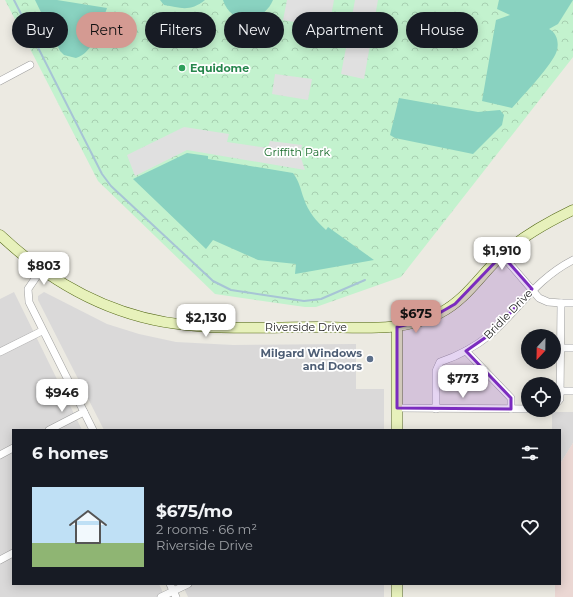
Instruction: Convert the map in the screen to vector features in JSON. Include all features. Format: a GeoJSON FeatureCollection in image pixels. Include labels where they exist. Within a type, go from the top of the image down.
{"type":"FeatureCollection","features":[{"type":"Feature","properties":{"kind":"main road","name":"Riverside Drive"},"geometry":{"type":"LineString","coordinates":[[0,235],[41,270],[65,286],[99,303],[135,316],[169,323],[221,327],[397,327],[429,319],[455,304],[464,297],[502,255],[537,229],[573,210]]}},
{"type":"Feature","properties":{"kind":"main road"},"geometry":{"type":"LineString","coordinates":[[397,327],[397,429]]}},
{"type":"Feature","properties":{"kind":"main road"},"geometry":{"type":"LineString","coordinates":[[397,585],[397,597]]}},
{"type":"Feature","properties":{"kind":"street"},"geometry":{"type":"LineString","coordinates":[[0,80],[30,65]]}},
{"type":"Feature","properties":{"kind":"street"},"geometry":{"type":"LineString","coordinates":[[502,255],[543,301],[561,303],[573,302]]}},
{"type":"Feature","properties":{"kind":"street","name":"Bridle Drive"},"geometry":{"type":"LineString","coordinates":[[436,409],[437,366],[440,362],[466,352],[492,333],[532,289],[559,267],[573,260]]}},
{"type":"Feature","properties":{"kind":"street"},"geometry":{"type":"LineString","coordinates":[[41,270],[30,284],[27,295],[28,302],[92,429]]}},
{"type":"Feature","properties":{"kind":"street"},"geometry":{"type":"LineString","coordinates":[[560,329],[561,303]]}},
{"type":"Feature","properties":{"kind":"street"},"geometry":{"type":"LineString","coordinates":[[0,352],[42,331]]}},
{"type":"Feature","properties":{"kind":"street"},"geometry":{"type":"LineString","coordinates":[[561,348],[573,348]]}},
{"type":"Feature","properties":{"kind":"street"},"geometry":{"type":"LineString","coordinates":[[466,352],[511,398],[511,409]]}},
{"type":"Feature","properties":{"kind":"street"},"geometry":{"type":"LineString","coordinates":[[561,391],[573,391]]}},
{"type":"Feature","properties":{"kind":"street"},"geometry":{"type":"LineString","coordinates":[[398,408],[521,409]]}},
{"type":"Feature","properties":{"kind":"street"},"geometry":{"type":"LineString","coordinates":[[51,429],[84,412]]}},
{"type":"Feature","properties":{"kind":"street"},"geometry":{"type":"LineString","coordinates":[[0,455],[12,449]]}},
{"type":"Feature","properties":{"kind":"street"},"geometry":{"type":"LineString","coordinates":[[0,560],[12,554]]}},
{"type":"Feature","properties":{"kind":"street"},"geometry":{"type":"LineString","coordinates":[[170,585],[175,594]]}},
{"type":"Feature","properties":{"kind":"street"},"geometry":{"type":"LineString","coordinates":[[161,597],[175,594],[187,585]]}},
{"type":"Feature","properties":{"kind":"highlighted area"},"geometry":{"type":"Polygon","coordinates":[[[502,255],[532,289],[492,333],[466,351],[511,398],[511,409],[397,408],[397,327],[429,319],[455,304],[502,255]]]}},
{"type":"Feature","properties":{"kind":"shaded area"},"geometry":{"type":"Polygon","coordinates":[[[35,0],[57,0],[107,8],[106,12],[76,12],[76,48],[89,48],[82,55],[76,58],[64,55],[59,48],[68,48],[68,12],[41,12],[35,0]]]}},
{"type":"Feature","properties":{"kind":"shaded area"},"geometry":{"type":"Polygon","coordinates":[[[160,0],[205,0],[190,8],[185,8],[164,5],[160,0]]]}},
{"type":"Feature","properties":{"kind":"shaded area"},"geometry":{"type":"Polygon","coordinates":[[[223,0],[273,0],[264,12],[231,12],[223,0]]]}},
{"type":"Feature","properties":{"kind":"shaded area"},"geometry":{"type":"Polygon","coordinates":[[[287,0],[334,0],[332,12],[292,12],[292,22],[284,20],[287,0]]]}},
{"type":"Feature","properties":{"kind":"shaded area"},"geometry":{"type":"Polygon","coordinates":[[[355,0],[378,0],[376,12],[353,12],[355,0]]]}},
{"type":"Feature","properties":{"kind":"shaded area"},"geometry":{"type":"Polygon","coordinates":[[[499,0],[573,0],[558,24],[549,29],[555,34],[558,42],[554,57],[540,77],[512,108],[482,101],[496,20],[510,15],[497,9],[499,0]]]}},
{"type":"Feature","properties":{"kind":"shaded area"},"geometry":{"type":"Polygon","coordinates":[[[346,48],[369,48],[364,79],[341,74],[346,48]]]}},
{"type":"Feature","properties":{"kind":"shaded area"},"geometry":{"type":"Polygon","coordinates":[[[275,74],[312,79],[308,100],[272,94],[275,74]]]}},
{"type":"Feature","properties":{"kind":"shaded area"},"geometry":{"type":"Polygon","coordinates":[[[399,98],[478,112],[500,110],[504,115],[502,125],[473,154],[395,138],[390,135],[399,98]]]}},
{"type":"Feature","properties":{"kind":"shaded area"},"geometry":{"type":"Polygon","coordinates":[[[184,127],[229,134],[227,142],[268,148],[270,141],[302,145],[300,155],[305,170],[187,150],[135,176],[127,155],[184,127]]]}},
{"type":"Feature","properties":{"kind":"shaded area"},"geometry":{"type":"Polygon","coordinates":[[[187,153],[208,156],[208,159],[293,173],[299,183],[308,208],[319,223],[326,230],[328,227],[374,260],[295,274],[296,264],[258,260],[213,240],[206,249],[133,179],[187,153]]]}},
{"type":"Feature","properties":{"kind":"shaded area"},"geometry":{"type":"Polygon","coordinates":[[[14,292],[82,429],[12,429],[12,585],[159,585],[165,597],[0,597],[0,299],[14,292]]]}},
{"type":"Feature","properties":{"kind":"shaded area"},"geometry":{"type":"Polygon","coordinates":[[[44,292],[107,324],[139,334],[176,342],[233,345],[356,344],[356,389],[384,389],[384,429],[103,429],[38,300],[38,296],[44,292]]]}},
{"type":"Feature","properties":{"kind":"shaded area"},"geometry":{"type":"Polygon","coordinates":[[[561,412],[573,412],[573,443],[561,462],[561,429],[552,429],[552,417],[561,417],[561,412]]]}},
{"type":"Feature","properties":{"kind":"shaded area"},"geometry":{"type":"Polygon","coordinates":[[[573,443],[573,597],[555,597],[555,585],[561,585],[561,462],[573,443]]]}},
{"type":"Feature","properties":{"kind":"shaded area"},"geometry":{"type":"Polygon","coordinates":[[[182,585],[384,585],[384,597],[188,597],[182,585]]]}},
{"type":"Feature","properties":{"kind":"green space","name":"Griffith Park"},"geometry":{"type":"Polygon","coordinates":[[[5,0],[573,0],[573,57],[401,277],[316,307],[305,307],[215,294],[98,181],[30,48],[68,48],[68,12],[12,12],[12,14],[5,0]]]}},
{"type":"Feature","properties":{"kind":"waterway"},"geometry":{"type":"LineString","coordinates":[[14,0],[102,174],[111,186],[213,281],[231,290],[304,301],[321,299],[365,280]]}},
{"type":"Feature","properties":{"kind":"place","name":"Equidome"},"geometry":{"type":"Point","coordinates":[182,68]}},
{"type":"Feature","properties":{"kind":"place","name":"Milgard Windows and Doors"},"geometry":{"type":"Point","coordinates":[370,359]}}]}
